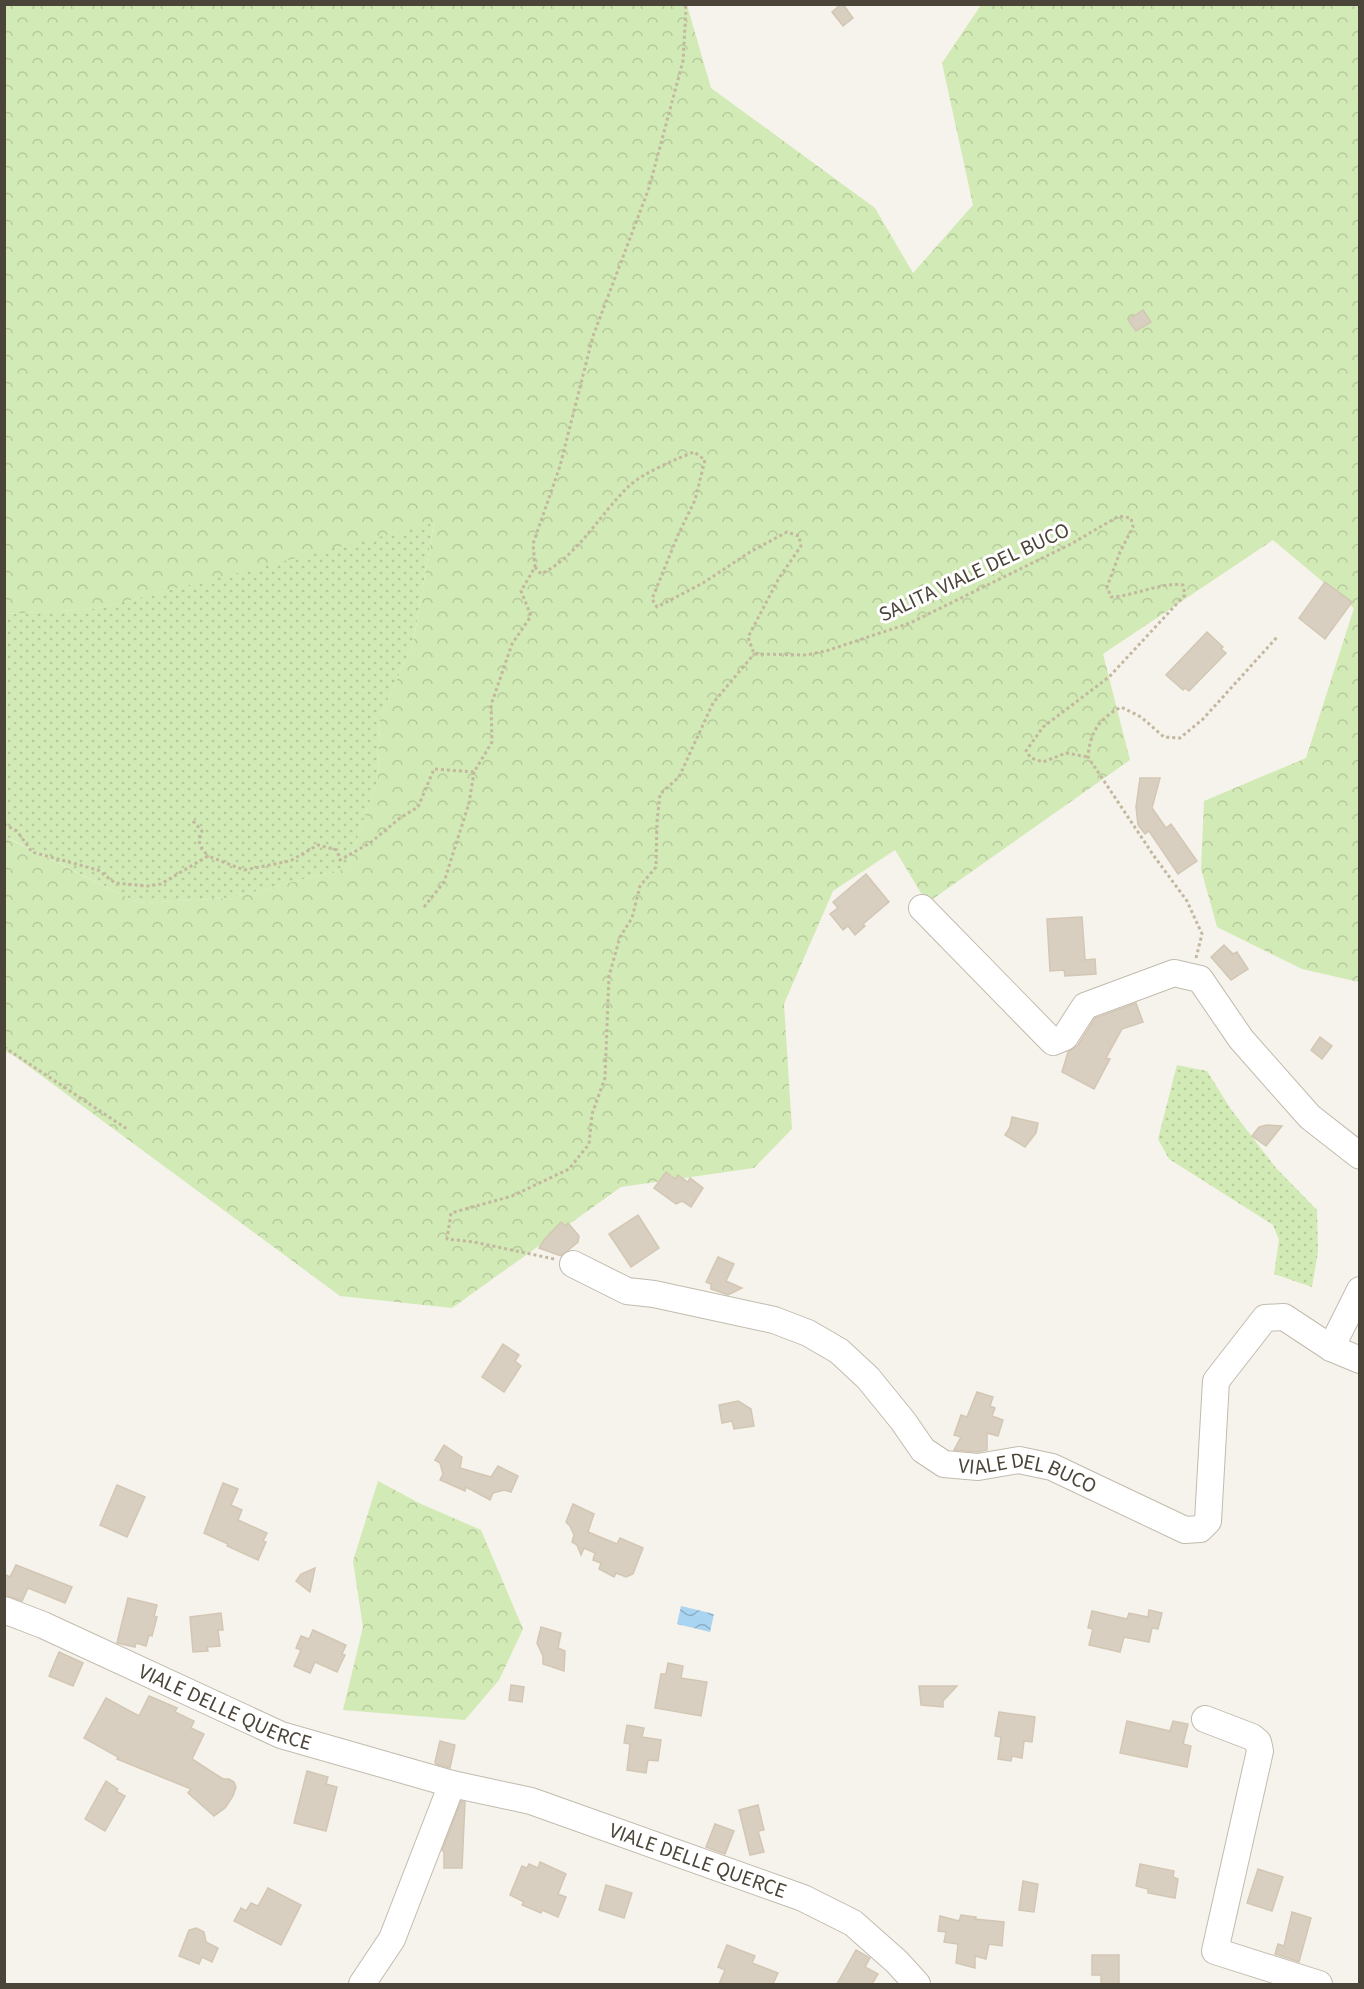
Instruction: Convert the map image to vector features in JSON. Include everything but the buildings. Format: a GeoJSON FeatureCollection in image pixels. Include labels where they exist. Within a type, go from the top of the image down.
{"type":"FeatureCollection","features":[{"type":"Feature","properties":{"kind":"street"},"geometry":{"type":"LineString","coordinates":[[922,908],[1053,1042],[1065,1037],[1085,1006],[1174,973],[1200,979],[1241,1039],[1310,1117],[1359,1156]]}},
{"type":"Feature","properties":{"kind":"street","name":"VIALE DEL BUCO"},"geometry":{"type":"LineString","coordinates":[[573,1264],[627,1291],[654,1294],[774,1320],[808,1333],[839,1351],[868,1378],[903,1421],[922,1450],[944,1464],[978,1467],[1019,1460],[1052,1467],[1185,1530],[1200,1530],[1208,1521],[1216,1381],[1265,1318],[1284,1317],[1331,1348],[1359,1360]]}},
{"type":"Feature","properties":{"kind":"street"},"geometry":{"type":"LineString","coordinates":[[1331,1348],[1359,1290]]}},
{"type":"Feature","properties":{"kind":"street","name":"VIALE DELLE QUERCE"},"geometry":{"type":"LineString","coordinates":[[4,1610],[43,1625],[281,1735],[452,1784],[531,1801],[803,1898],[853,1923],[897,1962],[917,1984]]}},
{"type":"Feature","properties":{"kind":"street"},"geometry":{"type":"LineString","coordinates":[[1204,1719],[1252,1737],[1258,1742],[1260,1751],[1215,1951],[1319,1984]]}},
{"type":"Feature","properties":{"kind":"street"},"geometry":{"type":"LineString","coordinates":[[362,1984],[392,1939],[452,1784]]}},
{"type":"Feature","properties":{"kind":"path"},"geometry":{"type":"LineString","coordinates":[[424,907],[444,882],[469,803],[474,772],[492,742],[491,705],[512,644],[531,616],[521,591],[535,567],[533,544],[560,466],[593,336],[649,188],[680,72],[685,4]]}},
{"type":"Feature","properties":{"kind":"path"},"geometry":{"type":"LineString","coordinates":[[535,567],[541,574],[554,567],[630,485],[672,461],[694,452],[705,460],[695,500],[652,599],[657,607],[703,583],[750,552],[787,532],[799,536],[801,546],[779,578],[748,637],[754,654],[713,703],[679,777],[660,794],[656,867],[640,886],[632,918],[620,937],[609,976],[605,1078],[592,1114],[589,1144],[569,1169],[512,1196],[451,1213],[447,1239],[474,1242],[573,1264]]}},
{"type":"Feature","properties":{"kind":"path","name":"SALITA VIALE DEL BUCO"},"geometry":{"type":"LineString","coordinates":[[754,654],[806,655],[826,651],[910,623],[1071,544],[1119,516],[1131,518],[1133,527],[1120,552],[1107,587],[1112,597],[1126,597],[1174,584],[1183,585],[1185,595],[1109,677],[1043,727],[1026,751],[1031,759],[1043,762],[1066,753],[1088,757]]}},
{"type":"Feature","properties":{"kind":"path"},"geometry":{"type":"LineString","coordinates":[[1190,977],[1202,934],[1187,901],[1088,757],[1089,740],[1105,716],[1121,706],[1141,717],[1164,737],[1180,738],[1203,719],[1278,636]]}},
{"type":"Feature","properties":{"kind":"path"},"geometry":{"type":"LineString","coordinates":[[193,821],[202,831],[199,837],[200,846],[209,856],[244,870],[290,861],[318,845],[337,850],[340,860],[370,843],[400,818],[418,807],[434,769],[474,772]]}},
{"type":"Feature","properties":{"kind":"path"},"geometry":{"type":"LineString","coordinates":[[4,824],[17,831],[32,852],[98,870],[115,883],[147,886],[161,884],[209,856]]}},
{"type":"Feature","properties":{"kind":"path"},"geometry":{"type":"LineString","coordinates":[[4,1047],[127,1129]]}},
{"type":"Feature","properties":{"kind":"green space"},"geometry":{"type":"Polygon","coordinates":[[[5,5],[687,5],[711,88],[875,208],[913,273],[973,205],[942,63],[981,5],[1359,5],[1359,982],[1302,969],[1217,927],[1201,869],[1204,801],[1306,758],[1354,608],[1273,540],[1103,654],[1130,760],[927,903],[895,850],[833,891],[784,1004],[792,1129],[754,1168],[621,1187],[452,1308],[340,1296],[5,1051],[4,836],[138,903],[231,898],[347,868],[378,779],[380,717],[413,644],[434,523],[95,609],[5,614],[5,5]]]}},
{"type":"Feature","properties":{"kind":"green space"},"geometry":{"type":"Polygon","coordinates":[[[434,522],[413,644],[380,717],[378,779],[347,868],[231,898],[138,903],[5,836],[4,614],[95,609],[434,522]]]}},
{"type":"Feature","properties":{"kind":"green space"},"geometry":{"type":"Polygon","coordinates":[[[1177,1065],[1207,1071],[1230,1108],[1276,1168],[1317,1210],[1318,1252],[1312,1287],[1274,1274],[1279,1240],[1273,1225],[1169,1159],[1158,1139],[1177,1065]]]}},
{"type":"Feature","properties":{"kind":"green space"},"geometry":{"type":"Polygon","coordinates":[[[378,1481],[419,1503],[481,1530],[523,1629],[499,1680],[465,1720],[343,1710],[363,1627],[353,1561],[378,1481]]]}},
{"type":"Feature","properties":{"kind":"water"},"geometry":{"type":"Polygon","coordinates":[[[681,1606],[714,1614],[710,1632],[677,1624],[681,1606]]]}}]}
